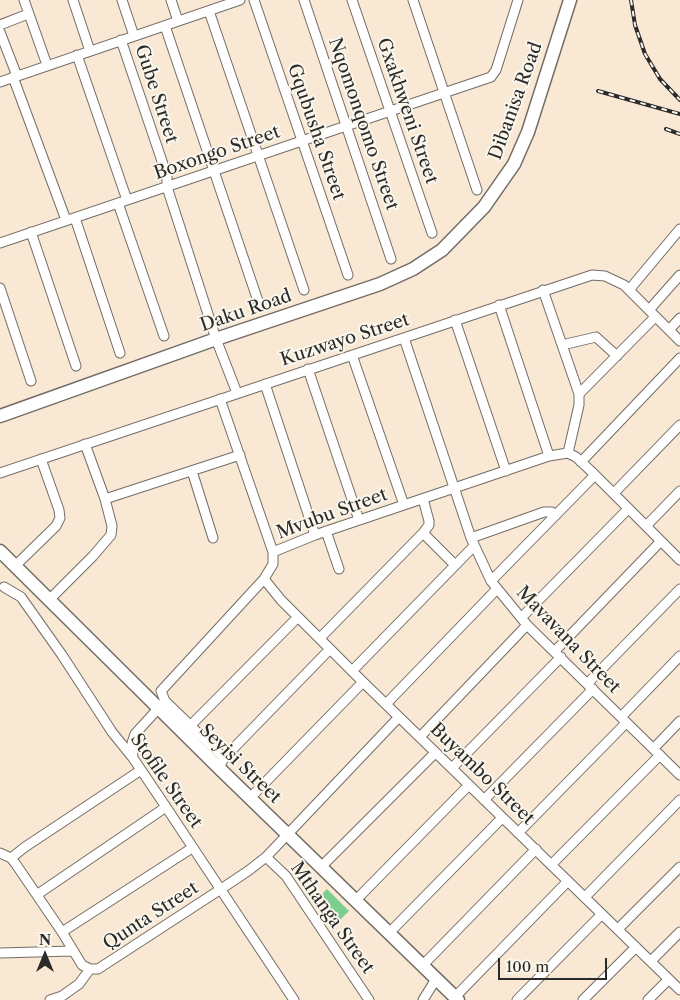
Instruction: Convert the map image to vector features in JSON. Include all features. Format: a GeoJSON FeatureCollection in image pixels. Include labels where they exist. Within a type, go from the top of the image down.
{"type":"FeatureCollection","features":[{"type":"Feature","properties":{"kind":"main road","name":"Dibanisa Road"},"geometry":{"type":"LineString","coordinates":[[484,207],[506,178],[520,152],[570,0]]}},
{"type":"Feature","properties":{"kind":"main road","name":"Daku Road"},"geometry":{"type":"LineString","coordinates":[[0,416],[216,339],[380,284],[403,274],[442,250],[484,207]]}},
{"type":"Feature","properties":{"kind":"main road","name":"Seyisi Street"},"geometry":{"type":"LineString","coordinates":[[0,551],[49,600],[222,763],[250,798],[456,999]]}},
{"type":"Feature","properties":{"kind":"street"},"geometry":{"type":"LineString","coordinates":[[24,0],[47,65]]}},
{"type":"Feature","properties":{"kind":"street"},"geometry":{"type":"LineString","coordinates":[[73,0],[90,51]]}},
{"type":"Feature","properties":{"kind":"street"},"geometry":{"type":"LineString","coordinates":[[122,0],[134,36]]}},
{"type":"Feature","properties":{"kind":"street"},"geometry":{"type":"LineString","coordinates":[[171,0],[178,21]]}},
{"type":"Feature","properties":{"kind":"street"},"geometry":{"type":"LineString","coordinates":[[0,82],[165,26],[209,10],[221,3],[240,0]]}},
{"type":"Feature","properties":{"kind":"street","name":"Gqubusha Street"},"geometry":{"type":"LineString","coordinates":[[254,0],[348,275]]}},
{"type":"Feature","properties":{"kind":"street","name":"Nqomonqomo Street"},"geometry":{"type":"LineString","coordinates":[[304,0],[391,259]]}},
{"type":"Feature","properties":{"kind":"street","name":"Gxakhweni Street"},"geometry":{"type":"LineString","coordinates":[[352,0],[432,233]]}},
{"type":"Feature","properties":{"kind":"street"},"geometry":{"type":"LineString","coordinates":[[413,0],[477,190]]}},
{"type":"Feature","properties":{"kind":"street","name":"Boxongo Street"},"geometry":{"type":"LineString","coordinates":[[0,243],[494,75],[518,0]]}},
{"type":"Feature","properties":{"kind":"street"},"geometry":{"type":"LineString","coordinates":[[209,10],[304,290]]}},
{"type":"Feature","properties":{"kind":"street"},"geometry":{"type":"LineString","coordinates":[[0,25],[28,14]]}},
{"type":"Feature","properties":{"kind":"street"},"geometry":{"type":"LineString","coordinates":[[165,26],[259,304]]}},
{"type":"Feature","properties":{"kind":"street"},"geometry":{"type":"LineString","coordinates":[[0,32],[15,77],[120,353]]}},
{"type":"Feature","properties":{"kind":"street","name":"Gube Street"},"geometry":{"type":"LineString","coordinates":[[121,40],[167,176],[167,187],[216,339],[237,393]]}},
{"type":"Feature","properties":{"kind":"street"},"geometry":{"type":"LineString","coordinates":[[77,55],[164,336]]}},
{"type":"Feature","properties":{"kind":"street"},"geometry":{"type":"LineString","coordinates":[[630,290],[680,230]]}},
{"type":"Feature","properties":{"kind":"street"},"geometry":{"type":"LineString","coordinates":[[31,232],[76,366]]}},
{"type":"Feature","properties":{"kind":"street","name":"Kuzwayo Street"},"geometry":{"type":"LineString","coordinates":[[0,472],[586,276],[596,275],[612,278],[630,290],[680,341]]}},
{"type":"Feature","properties":{"kind":"street"},"geometry":{"type":"LineString","coordinates":[[579,394],[617,356],[652,314],[680,275]]}},
{"type":"Feature","properties":{"kind":"street"},"geometry":{"type":"LineString","coordinates":[[0,288],[32,381]]}},
{"type":"Feature","properties":{"kind":"street"},"geometry":{"type":"LineString","coordinates":[[543,290],[579,394],[578,409],[568,453],[595,474],[628,509],[680,558]]}},
{"type":"Feature","properties":{"kind":"street"},"geometry":{"type":"LineString","coordinates":[[499,305],[550,456]]}},
{"type":"Feature","properties":{"kind":"street"},"geometry":{"type":"LineString","coordinates":[[669,330],[680,318]]}},
{"type":"Feature","properties":{"kind":"street"},"geometry":{"type":"LineString","coordinates":[[455,320],[506,471]]}},
{"type":"Feature","properties":{"kind":"street"},"geometry":{"type":"LineString","coordinates":[[562,346],[596,337],[617,356]]}},
{"type":"Feature","properties":{"kind":"street","name":"Mavavana Street"},"geometry":{"type":"LineString","coordinates":[[404,338],[454,489],[473,542],[491,581],[524,621],[680,775]]}},
{"type":"Feature","properties":{"kind":"street"},"geometry":{"type":"LineString","coordinates":[[352,355],[404,505]]}},
{"type":"Feature","properties":{"kind":"street"},"geometry":{"type":"LineString","coordinates":[[581,462],[680,358]]}},
{"type":"Feature","properties":{"kind":"street"},"geometry":{"type":"LineString","coordinates":[[308,369],[359,520]]}},
{"type":"Feature","properties":{"kind":"street"},"geometry":{"type":"LineString","coordinates":[[265,384],[315,535]]}},
{"type":"Feature","properties":{"kind":"street"},"geometry":{"type":"LineString","coordinates":[[220,399],[274,552]]}},
{"type":"Feature","properties":{"kind":"street"},"geometry":{"type":"LineString","coordinates":[[614,493],[680,425]]}},
{"type":"Feature","properties":{"kind":"street"},"geometry":{"type":"LineString","coordinates":[[49,600],[111,535],[112,526],[105,499],[85,444]]}},
{"type":"Feature","properties":{"kind":"street","name":"Mvubu Street"},"geometry":{"type":"LineString","coordinates":[[162,705],[160,691],[264,579],[273,564],[274,552],[326,531],[550,456],[568,453]]}},
{"type":"Feature","properties":{"kind":"street"},"geometry":{"type":"LineString","coordinates":[[105,499],[240,455]]}},
{"type":"Feature","properties":{"kind":"street"},"geometry":{"type":"LineString","coordinates":[[15,566],[56,526],[60,518],[59,510],[41,459]]}},
{"type":"Feature","properties":{"kind":"street"},"geometry":{"type":"LineString","coordinates":[[192,471],[213,538]]}},
{"type":"Feature","properties":{"kind":"street"},"geometry":{"type":"LineString","coordinates":[[491,581],[595,474]]}},
{"type":"Feature","properties":{"kind":"street"},"geometry":{"type":"LineString","coordinates":[[646,526],[680,491]]}},
{"type":"Feature","properties":{"kind":"street"},"geometry":{"type":"LineString","coordinates":[[320,638],[429,526],[422,499]]}},
{"type":"Feature","properties":{"kind":"street"},"geometry":{"type":"LineString","coordinates":[[420,737],[628,509]]}},
{"type":"Feature","properties":{"kind":"street"},"geometry":{"type":"LineString","coordinates":[[352,670],[455,565],[473,542],[544,512],[552,512],[556,515]]}},
{"type":"Feature","properties":{"kind":"street"},"geometry":{"type":"LineString","coordinates":[[326,531],[339,569]]}},
{"type":"Feature","properties":{"kind":"street"},"geometry":{"type":"LineString","coordinates":[[423,533],[455,565]]}},
{"type":"Feature","properties":{"kind":"street"},"geometry":{"type":"LineString","coordinates":[[452,768],[661,541]]}},
{"type":"Feature","properties":{"kind":"street","name":"Buyambo Street"},"geometry":{"type":"LineString","coordinates":[[264,579],[281,600],[363,682],[680,990]]}},
{"type":"Feature","properties":{"kind":"street","name":"Stofile Street"},"geometry":{"type":"LineString","coordinates":[[4,587],[21,597],[62,655],[294,1000]]}},
{"type":"Feature","properties":{"kind":"street"},"geometry":{"type":"LineString","coordinates":[[386,704],[497,589]]}},
{"type":"Feature","properties":{"kind":"street"},"geometry":{"type":"LineString","coordinates":[[484,800],[680,589]]}},
{"type":"Feature","properties":{"kind":"street"},"geometry":{"type":"LineString","coordinates":[[191,725],[298,617]]}},
{"type":"Feature","properties":{"kind":"street"},"geometry":{"type":"LineString","coordinates":[[133,758],[132,743],[134,734],[162,705],[191,725],[222,763],[330,649]]}},
{"type":"Feature","properties":{"kind":"street"},"geometry":{"type":"LineString","coordinates":[[518,833],[680,656]]}},
{"type":"Feature","properties":{"kind":"street"},"geometry":{"type":"LineString","coordinates":[[250,798],[363,682]]}},
{"type":"Feature","properties":{"kind":"street","name":"Qunta Street"},"geometry":{"type":"LineString","coordinates":[[50,1000],[62,996],[79,984],[94,969],[221,890],[266,857],[399,717]]}},
{"type":"Feature","properties":{"kind":"street"},"geometry":{"type":"LineString","coordinates":[[551,864],[657,751],[680,721]]}},
{"type":"Feature","properties":{"kind":"street"},"geometry":{"type":"LineString","coordinates":[[321,867],[436,753]]}},
{"type":"Feature","properties":{"kind":"street"},"geometry":{"type":"LineString","coordinates":[[11,858],[24,847],[141,770]]}},
{"type":"Feature","properties":{"kind":"street"},"geometry":{"type":"LineString","coordinates":[[355,901],[469,785]]}},
{"type":"Feature","properties":{"kind":"street"},"geometry":{"type":"LineString","coordinates":[[585,897],[680,800]]}},
{"type":"Feature","properties":{"kind":"street"},"geometry":{"type":"LineString","coordinates":[[38,894],[166,807]]}},
{"type":"Feature","properties":{"kind":"street"},"geometry":{"type":"LineString","coordinates":[[389,933],[502,818]]}},
{"type":"Feature","properties":{"kind":"street"},"geometry":{"type":"LineString","coordinates":[[62,932],[192,848]]}},
{"type":"Feature","properties":{"kind":"street"},"geometry":{"type":"LineString","coordinates":[[422,966],[536,850]]}},
{"type":"Feature","properties":{"kind":"street"},"geometry":{"type":"LineString","coordinates":[[0,853],[11,858],[38,894],[82,965],[94,969]]}},
{"type":"Feature","properties":{"kind":"street","name":"Mthanga Street"},"geometry":{"type":"LineString","coordinates":[[266,857],[286,876],[369,1000]]}},
{"type":"Feature","properties":{"kind":"street"},"geometry":{"type":"LineString","coordinates":[[618,929],[680,867]]}},
{"type":"Feature","properties":{"kind":"street"},"geometry":{"type":"LineString","coordinates":[[456,999],[568,881]]}},
{"type":"Feature","properties":{"kind":"street"},"geometry":{"type":"LineString","coordinates":[[517,1000],[602,914]]}},
{"type":"Feature","properties":{"kind":"street"},"geometry":{"type":"LineString","coordinates":[[651,961],[680,932]]}},
{"type":"Feature","properties":{"kind":"street"},"geometry":{"type":"LineString","coordinates":[[583,1000],[636,947]]}},
{"type":"Feature","properties":{"kind":"street"},"geometry":{"type":"LineString","coordinates":[[0,953],[73,951]]}},
{"type":"Feature","properties":{"kind":"street"},"geometry":{"type":"LineString","coordinates":[[423,1000],[436,979]]}},
{"type":"Feature","properties":{"kind":"street"},"geometry":{"type":"LineString","coordinates":[[648,1000],[668,980]]}},
{"type":"Feature","properties":{"kind":"green space"},"geometry":{"type":"Polygon","coordinates":[[[327,889],[349,911],[337,923],[315,901],[327,889]]]}},
{"type":"Feature","properties":{"kind":"railway"},"geometry":{"type":"LineString","coordinates":[[631,0],[635,25],[645,54],[660,79],[680,100]]}},
{"type":"Feature","properties":{"kind":"railway"},"geometry":{"type":"LineString","coordinates":[[598,91],[680,114]]}},
{"type":"Feature","properties":{"kind":"railway"},"geometry":{"type":"LineString","coordinates":[[666,129],[680,134]]}}]}
